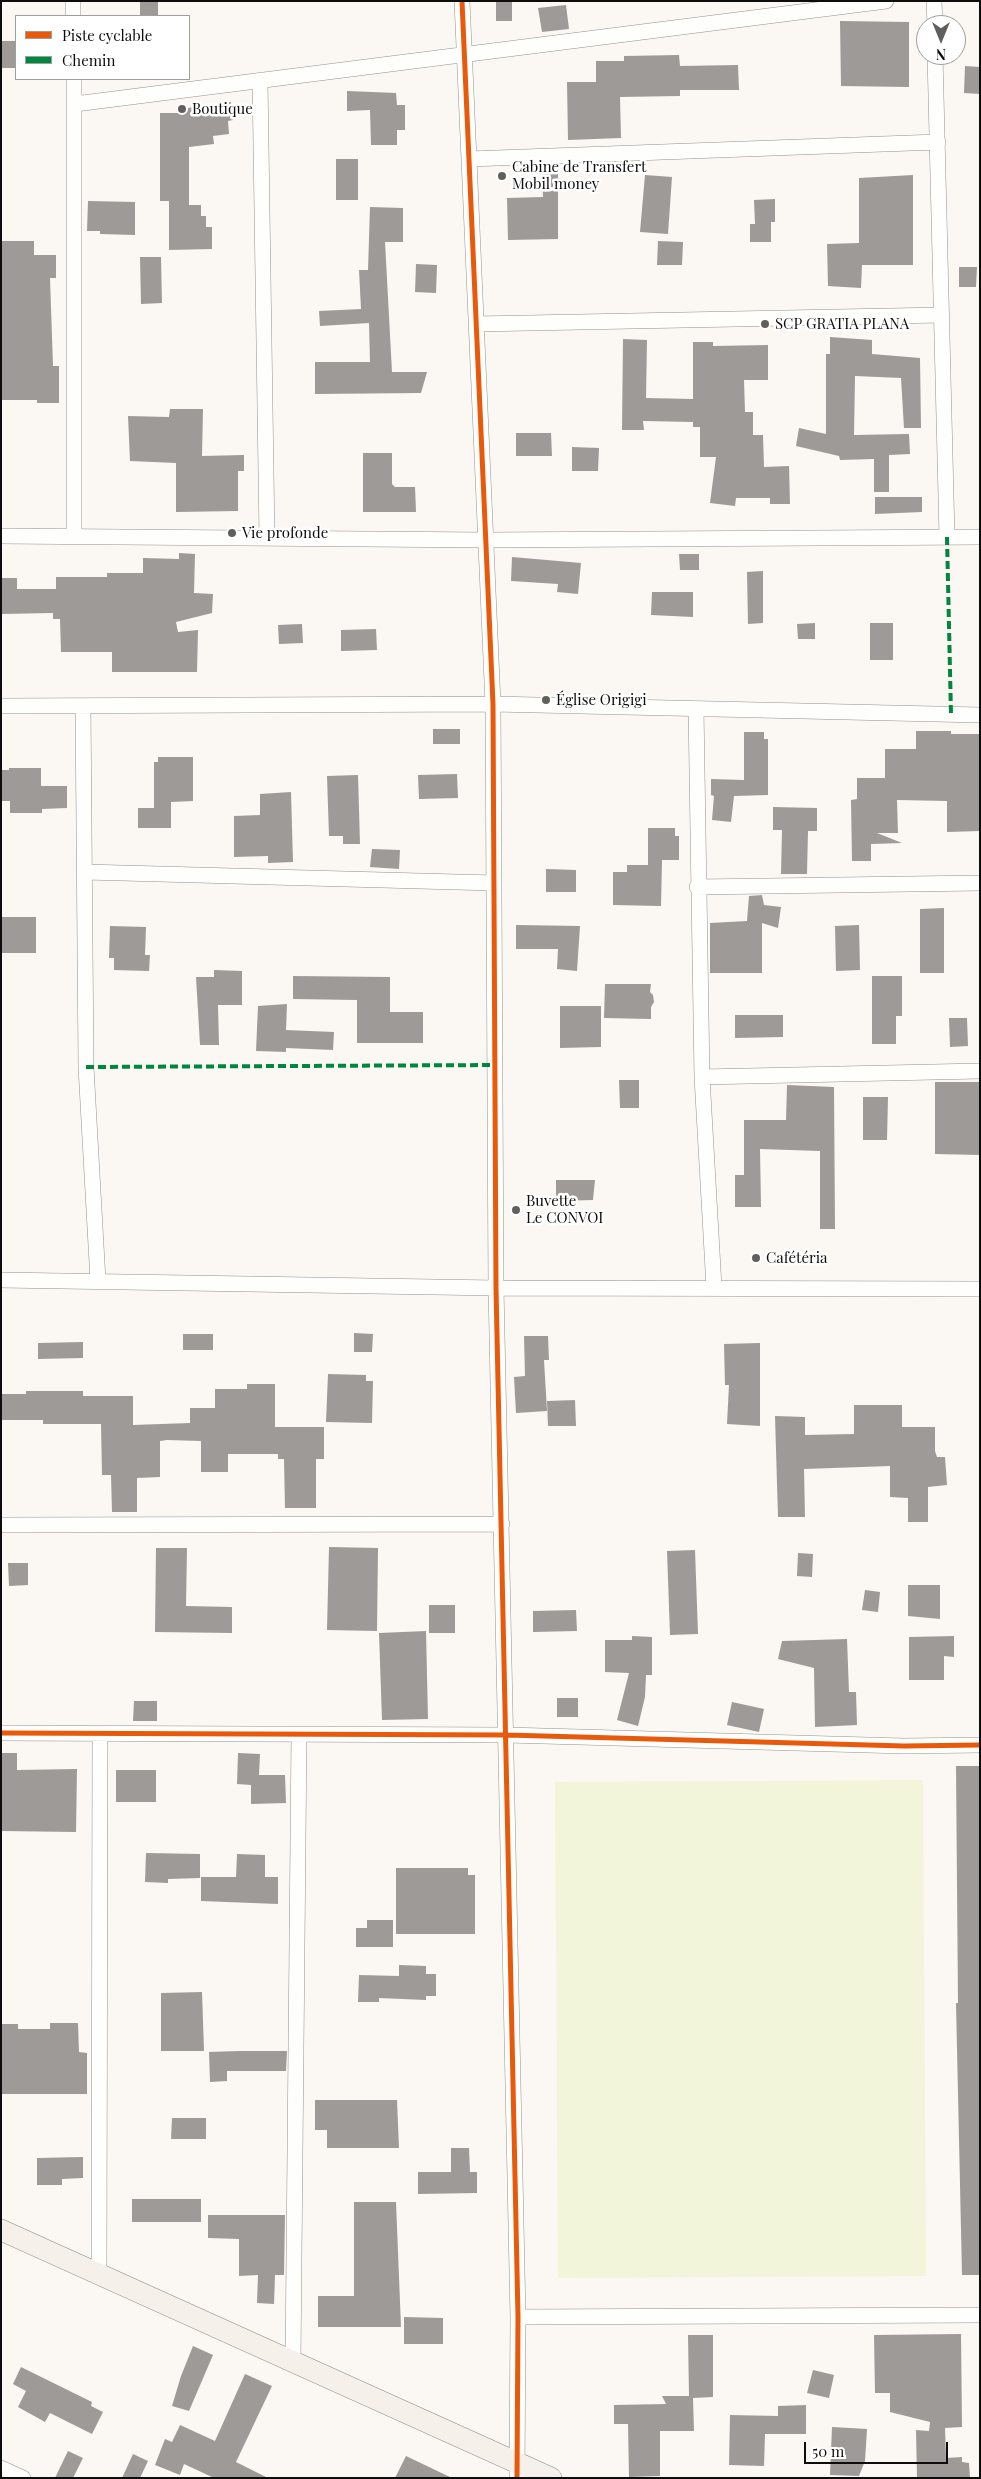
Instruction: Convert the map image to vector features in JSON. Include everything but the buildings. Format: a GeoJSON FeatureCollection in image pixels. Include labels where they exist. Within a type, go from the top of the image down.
{"type":"FeatureCollection","features":[{"type":"Feature","properties":{"kind":"street"},"geometry":{"type":"LineString","coordinates":[[73,1],[73,15]]}},
{"type":"Feature","properties":{"kind":"street"},"geometry":{"type":"LineString","coordinates":[[462,1],[493,704],[496,1288],[518,2317],[517,2470]]}},
{"type":"Feature","properties":{"kind":"street"},"geometry":{"type":"LineString","coordinates":[[75,104],[464,53],[886,1]]}},
{"type":"Feature","properties":{"kind":"street"},"geometry":{"type":"LineString","coordinates":[[934,1],[935,15]]}},
{"type":"Feature","properties":{"kind":"street"},"geometry":{"type":"LineString","coordinates":[[936,65],[947,537]]}},
{"type":"Feature","properties":{"kind":"street"},"geometry":{"type":"LineString","coordinates":[[74,80],[74,536]]}},
{"type":"Feature","properties":{"kind":"street"},"geometry":{"type":"LineString","coordinates":[[260,80],[267,538]]}},
{"type":"Feature","properties":{"kind":"street"},"geometry":{"type":"LineString","coordinates":[[469,159],[938,142]]}},
{"type":"Feature","properties":{"kind":"street"},"geometry":{"type":"LineString","coordinates":[[476,324],[942,315]]}},
{"type":"Feature","properties":{"kind":"street"},"geometry":{"type":"LineString","coordinates":[[1,536],[486,540],[980,537]]}},
{"type":"Feature","properties":{"kind":"street"},"geometry":{"type":"LineString","coordinates":[[1,706],[493,704],[980,715]]}},
{"type":"Feature","properties":{"kind":"street"},"geometry":{"type":"LineString","coordinates":[[83,706],[86,1066],[98,1281]]}},
{"type":"Feature","properties":{"kind":"street"},"geometry":{"type":"LineString","coordinates":[[696,709],[697,887],[702,1077],[714,1287]]}},
{"type":"Feature","properties":{"kind":"street"},"geometry":{"type":"LineString","coordinates":[[84,872],[494,883]]}},
{"type":"Feature","properties":{"kind":"street"},"geometry":{"type":"LineString","coordinates":[[697,887],[980,883]]}},
{"type":"Feature","properties":{"kind":"street"},"geometry":{"type":"LineString","coordinates":[[702,1077],[980,1071]]}},
{"type":"Feature","properties":{"kind":"street"},"geometry":{"type":"LineString","coordinates":[[1,1280],[496,1288],[980,1288]]}},
{"type":"Feature","properties":{"kind":"street"},"geometry":{"type":"LineString","coordinates":[[1,1524],[502,1524]]}},
{"type":"Feature","properties":{"kind":"street"},"geometry":{"type":"LineString","coordinates":[[1,1734],[507,1736],[904,1746],[980,1745]]}},
{"type":"Feature","properties":{"kind":"street"},"geometry":{"type":"LineString","coordinates":[[99,2274],[100,1734]]}},
{"type":"Feature","properties":{"kind":"street"},"geometry":{"type":"LineString","coordinates":[[292,2362],[298,1734]]}},
{"type":"Feature","properties":{"kind":"street"},"geometry":{"type":"LineString","coordinates":[[1,2230],[292,2362],[517,2470],[551,2478]]}},
{"type":"Feature","properties":{"kind":"street"},"geometry":{"type":"LineString","coordinates":[[518,2317],[980,2315]]}},
{"type":"Feature","properties":{"kind":"street"},"geometry":{"type":"LineString","coordinates":[[1,2468],[23,2478]]}},
{"type":"Feature","properties":{"kind":"green space"},"geometry":{"type":"Polygon","coordinates":[[[923,1780],[926,2276],[558,2278],[555,1782],[923,1780]]]}},
{"type":"Feature","properties":{"kind":"marked path"},"geometry":{"type":"LineString","coordinates":[[947,537],[951,715]]}},
{"type":"Feature","properties":{"kind":"marked path"},"geometry":{"type":"LineString","coordinates":[[86,1067],[496,1065]]}},
{"type":"Feature","properties":{"kind":"cycle path"},"geometry":{"type":"LineString","coordinates":[[462,1],[493,704],[496,1288],[518,2317],[517,2478]]}},
{"type":"Feature","properties":{"kind":"cycle path"},"geometry":{"type":"LineString","coordinates":[[1,1733],[507,1735],[904,1746],[980,1745]]}},
{"type":"Feature","properties":{"kind":"place","name":"Boutique"},"geometry":{"type":"Point","coordinates":[182,109]}},
{"type":"Feature","properties":{"kind":"place","name":"Cabine de Transfert Mobil money"},"geometry":{"type":"Point","coordinates":[502,176]}},
{"type":"Feature","properties":{"kind":"place","name":"SCP GRATIA PLANA"},"geometry":{"type":"Point","coordinates":[765,324]}},
{"type":"Feature","properties":{"kind":"place","name":"Vie profonde"},"geometry":{"type":"Point","coordinates":[232,533]}},
{"type":"Feature","properties":{"kind":"place","name":"Église Origigi"},"geometry":{"type":"Point","coordinates":[546,700]}},
{"type":"Feature","properties":{"kind":"place","name":"Buvette Le CONVOI"},"geometry":{"type":"Point","coordinates":[516,1210]}},
{"type":"Feature","properties":{"kind":"place","name":"Cafétéria"},"geometry":{"type":"Point","coordinates":[756,1258]}}]}
